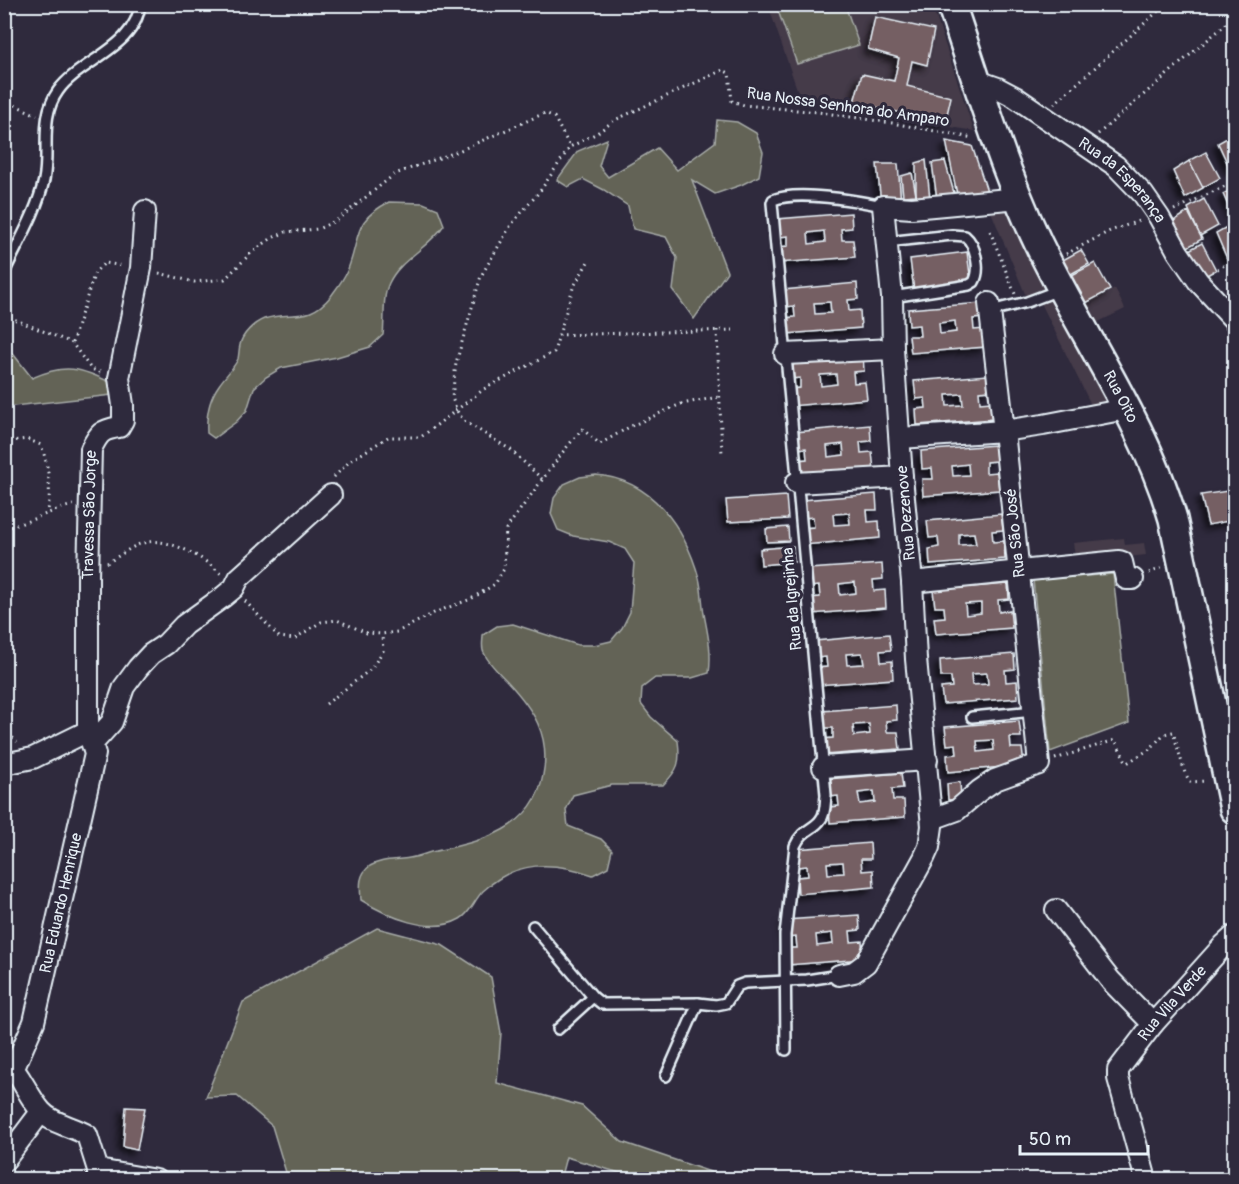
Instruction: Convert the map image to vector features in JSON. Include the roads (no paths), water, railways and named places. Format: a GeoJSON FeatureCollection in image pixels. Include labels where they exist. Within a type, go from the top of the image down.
{"type":"FeatureCollection","features":[{"type":"Feature","properties":{"kind":"street","name":"Rua Oito"},"geometry":{"type":"LineString","coordinates":[[951,4],[995,142],[1048,264],[1126,409],[1165,490],[1234,809]]}},
{"type":"Feature","properties":{"kind":"street","name":"Rua da Esperança"},"geometry":{"type":"LineString","coordinates":[[975,80],[1016,97],[1116,166],[1143,194],[1154,219],[1198,281],[1234,320]]}},
{"type":"Feature","properties":{"kind":"street"},"geometry":{"type":"LineString","coordinates":[[883,206],[912,208],[1019,198]]}},
{"type":"Feature","properties":{"kind":"street","name":"Rua Dezenove"},"geometry":{"type":"LineString","coordinates":[[839,975],[855,972],[866,963],[924,858],[932,836],[927,759],[916,659],[893,350],[892,297],[883,206]]}},
{"type":"Feature","properties":{"kind":"street","name":"Travessa São Jorge"},"geometry":{"type":"LineString","coordinates":[[91,737],[88,569],[91,449],[98,434],[119,427],[123,420],[119,378],[141,268],[145,211]]}},
{"type":"Feature","properties":{"kind":"street","name":"Rua São José"},"geometry":{"type":"LineString","coordinates":[[932,819],[957,810],[996,780],[1039,764],[989,307]]}},
{"type":"Feature","properties":{"kind":"street"},"geometry":{"type":"LineString","coordinates":[[785,354],[893,350]]}},
{"type":"Feature","properties":{"kind":"street"},"geometry":{"type":"LineString","coordinates":[[900,438],[1043,425],[1126,409]]}},
{"type":"Feature","properties":{"kind":"street"},"geometry":{"type":"LineString","coordinates":[[796,483],[902,477]]}},
{"type":"Feature","properties":{"kind":"street"},"geometry":{"type":"LineString","coordinates":[[4,764],[33,758],[91,737],[112,722],[124,687],[151,654],[166,644],[184,625],[234,588],[239,578],[331,495]]}},
{"type":"Feature","properties":{"kind":"street"},"geometry":{"type":"LineString","coordinates":[[912,582],[1119,561],[1122,562],[1125,579],[1132,579]]}},
{"type":"Feature","properties":{"kind":"street","name":"Rua Eduardo Henrique"},"geometry":{"type":"LineString","coordinates":[[9,1067],[34,1022],[95,754],[91,737]]}},
{"type":"Feature","properties":{"kind":"street"},"geometry":{"type":"LineString","coordinates":[[823,767],[927,759]]}},
{"type":"Feature","properties":{"kind":"street"},"geometry":{"type":"LineString","coordinates":[[1056,910],[1111,981],[1153,1024]]}},
{"type":"Feature","properties":{"kind":"street","name":"Rua Vila Verde"},"geometry":{"type":"LineString","coordinates":[[1146,1179],[1118,1078],[1118,1070],[1153,1024],[1234,936]]}},
{"type":"Feature","properties":{"kind":"street"},"geometry":{"type":"LineString","coordinates":[[9,1067],[41,1112],[62,1125],[73,1127],[87,1135],[98,1175],[156,1179]]}},
{"type":"Feature","properties":{"kind":"street"},"geometry":{"type":"LineString","coordinates":[[4,1161],[41,1112]]}},
{"type":"Feature","properties":{"kind":"lane"},"geometry":{"type":"LineString","coordinates":[[4,273],[38,200],[44,180],[47,120],[57,92],[133,27],[140,13],[140,4]]}},
{"type":"Feature","properties":{"kind":"lane","name":"Rua da Igrejinha"},"geometry":{"type":"LineString","coordinates":[[786,1050],[785,935],[795,846],[800,835],[821,820],[825,795],[771,208],[773,200],[786,197],[846,199],[883,206]]}},
{"type":"Feature","properties":{"kind":"lane"},"geometry":{"type":"LineString","coordinates":[[886,242],[952,235],[965,236],[973,246],[978,273],[974,282],[969,285],[892,297]]}},
{"type":"Feature","properties":{"kind":"lane"},"geometry":{"type":"LineString","coordinates":[[989,307],[1019,304],[1061,289]]}},
{"type":"Feature","properties":{"kind":"lane"},"geometry":{"type":"LineString","coordinates":[[972,717],[1034,711]]}},
{"type":"Feature","properties":{"kind":"lane"},"geometry":{"type":"LineString","coordinates":[[533,926],[593,997],[602,1004],[698,1003],[716,1005],[726,1003],[737,986],[745,983],[785,982],[839,975]]}},
{"type":"Feature","properties":{"kind":"lane"},"geometry":{"type":"LineString","coordinates":[[558,1029],[593,997]]}},
{"type":"Feature","properties":{"kind":"lane"},"geometry":{"type":"LineString","coordinates":[[666,1076],[698,1003]]}}]}
